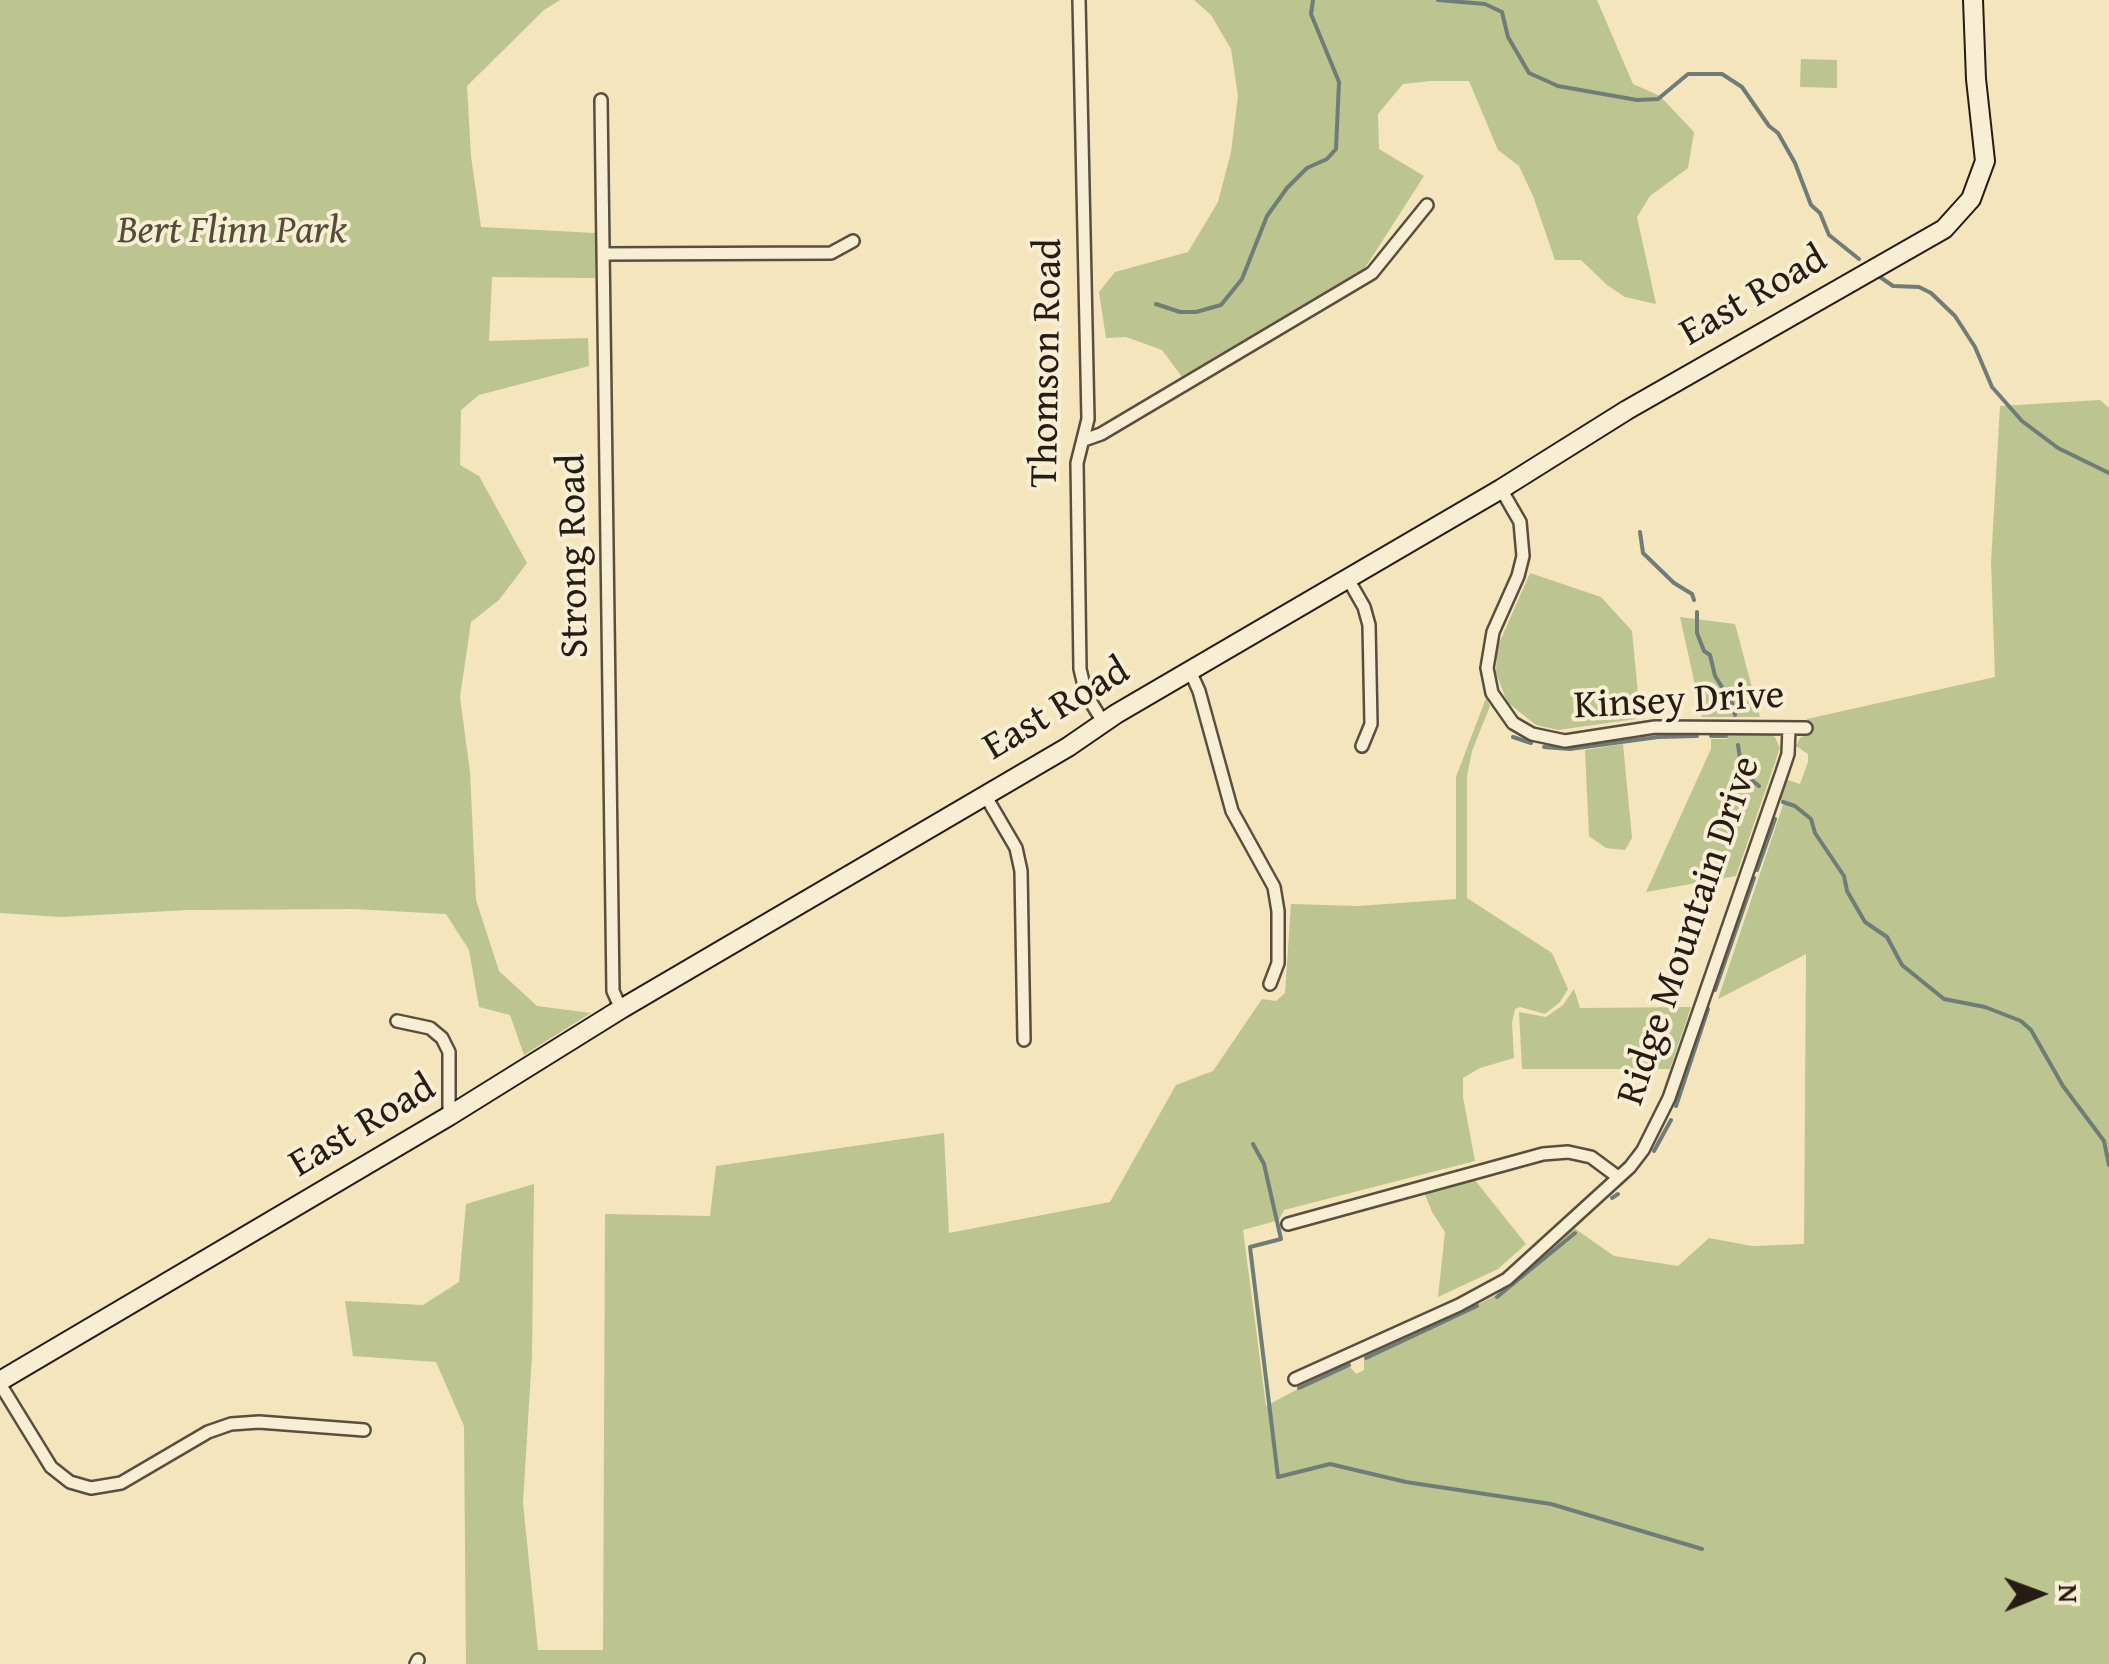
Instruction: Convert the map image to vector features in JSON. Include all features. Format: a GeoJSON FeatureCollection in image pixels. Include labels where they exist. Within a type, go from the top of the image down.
{"type":"FeatureCollection","features":[{"type":"Feature","properties":{"kind":"main road","name":"East Road"},"geometry":{"type":"LineString","coordinates":[[0,1382],[165,1287],[621,1008],[1502,489],[1627,410],[1937,233],[1959,216],[1976,191],[1985,161],[1973,0]]}},
{"type":"Feature","properties":{"kind":"street","name":"Thomson Road"},"geometry":{"type":"LineString","coordinates":[[1079,0],[1088,419],[1076,463],[1080,669],[1086,694],[1103,722]]}},
{"type":"Feature","properties":{"kind":"street","name":"Strong Road"},"geometry":{"type":"LineString","coordinates":[[600,100],[613,990],[621,1008]]}},
{"type":"Feature","properties":{"kind":"street"},"geometry":{"type":"LineString","coordinates":[[1084,440],[1101,434],[1372,273],[1427,205]]}},
{"type":"Feature","properties":{"kind":"street"},"geometry":{"type":"LineString","coordinates":[[603,254],[831,253],[852,241]]}},
{"type":"Feature","properties":{"kind":"street","name":"Kinsey Drive"},"geometry":{"type":"LineString","coordinates":[[1502,489],[1520,522],[1524,556],[1492,632],[1486,668],[1492,693],[1514,723],[1542,738],[1565,741],[1654,727],[1806,728]]}},
{"type":"Feature","properties":{"kind":"street"},"geometry":{"type":"LineString","coordinates":[[1348,579],[1370,625],[1371,724],[1362,746]]}},
{"type":"Feature","properties":{"kind":"street"},"geometry":{"type":"LineString","coordinates":[[1190,671],[1232,811],[1274,887],[1278,962],[1270,984]]}},
{"type":"Feature","properties":{"kind":"street","name":"Ridge Mountain Drive"},"geometry":{"type":"LineString","coordinates":[[1296,1380],[1507,1279],[1618,1177],[1653,1134],[1788,754],[1789,728]]}},
{"type":"Feature","properties":{"kind":"street"},"geometry":{"type":"LineString","coordinates":[[985,795],[1016,848],[1021,871],[1024,1040]]}},
{"type":"Feature","properties":{"kind":"street"},"geometry":{"type":"LineString","coordinates":[[397,1021],[430,1028],[442,1038],[449,1052],[448,1116]]}},
{"type":"Feature","properties":{"kind":"street"},"geometry":{"type":"LineString","coordinates":[[1288,1224],[1543,1154],[1568,1152],[1591,1157],[1618,1177]]}},
{"type":"Feature","properties":{"kind":"street"},"geometry":{"type":"LineString","coordinates":[[0,1382],[54,1470],[72,1484],[91,1488],[121,1483],[208,1432],[231,1424],[266,1422],[364,1430]]}},
{"type":"Feature","properties":{"kind":"green space","name":"Bert Flinn Park"},"geometry":{"type":"Polygon","coordinates":[[[0,0],[560,0],[544,10],[467,86],[481,227],[595,233],[595,278],[492,277],[489,341],[588,338],[589,366],[479,395],[461,410],[460,465],[479,476],[527,563],[499,600],[471,622],[460,697],[470,772],[476,900],[499,971],[537,1006],[591,1013],[524,1055],[510,1015],[479,1007],[469,950],[446,914],[354,909],[188,910],[61,917],[0,913],[0,0]]]}},
{"type":"Feature","properties":{"kind":"green space"},"geometry":{"type":"Polygon","coordinates":[[[1194,0],[1597,0],[1633,84],[1660,96],[1694,132],[1688,168],[1650,196],[1637,217],[1656,304],[1625,297],[1581,260],[1555,260],[1519,166],[1498,150],[1469,81],[1431,81],[1403,84],[1378,114],[1379,149],[1424,176],[1365,268],[1182,377],[1162,350],[1126,337],[1106,338],[1099,292],[1115,272],[1188,252],[1218,202],[1231,152],[1238,96],[1231,49],[1211,15],[1194,0]]]}},
{"type":"Feature","properties":{"kind":"green space"},"geometry":{"type":"Polygon","coordinates":[[[1801,59],[1837,60],[1837,88],[1800,87],[1801,59]]]}},
{"type":"Feature","properties":{"kind":"green space"},"geometry":{"type":"Polygon","coordinates":[[[2100,400],[2109,408],[2109,1664],[466,1664],[464,1426],[436,1362],[353,1356],[345,1301],[423,1305],[459,1282],[466,1204],[534,1184],[532,1355],[523,1503],[538,1650],[603,1650],[605,1214],[710,1216],[716,1166],[944,1133],[949,1233],[1110,1202],[1176,1085],[1213,1071],[1262,999],[1276,1001],[1285,993],[1291,904],[1358,906],[1456,899],[1456,777],[1486,698],[1490,706],[1472,751],[1467,776],[1467,898],[1552,953],[1568,989],[1545,1014],[1515,1009],[1514,1058],[1480,1068],[1463,1078],[1475,1161],[1284,1210],[1279,1220],[1243,1230],[1266,1406],[1347,1363],[1356,1374],[1364,1370],[1364,1356],[1443,1323],[1496,1295],[1574,1228],[1614,1256],[1678,1266],[1709,1238],[1752,1246],[1804,1244],[1806,954],[1718,999],[1784,802],[1778,799],[1785,779],[1800,784],[1808,762],[1808,754],[1796,746],[1807,734],[1807,719],[1995,677],[1991,562],[2000,406],[2100,400]]]}},
{"type":"Feature","properties":{"kind":"green space"},"geometry":{"type":"Polygon","coordinates":[[[1530,573],[1601,597],[1632,631],[1640,715],[1636,719],[1558,730],[1536,725],[1507,702],[1496,673],[1497,648],[1530,573]]]}},
{"type":"Feature","properties":{"kind":"green space"},"geometry":{"type":"Polygon","coordinates":[[[1680,617],[1735,624],[1760,717],[1702,717],[1680,617]]]}},
{"type":"Feature","properties":{"kind":"green space"},"geometry":{"type":"Polygon","coordinates":[[[1727,733],[1767,733],[1775,737],[1780,748],[1736,876],[1646,892],[1711,749],[1711,739],[1727,739],[1727,733]]]}},
{"type":"Feature","properties":{"kind":"green space"},"geometry":{"type":"Polygon","coordinates":[[[1623,744],[1632,838],[1625,850],[1606,848],[1589,836],[1585,750],[1623,744]]]}},
{"type":"Feature","properties":{"kind":"green space"},"geometry":{"type":"Polygon","coordinates":[[[1574,989],[1580,1008],[1691,1007],[1670,1069],[1522,1069],[1519,1012],[1546,1017],[1563,1005],[1574,989]]]}},
{"type":"Feature","properties":{"kind":"green space"},"geometry":{"type":"Polygon","coordinates":[[[1474,1179],[1526,1244],[1498,1269],[1438,1297],[1445,1232],[1424,1192],[1474,1179]]]}},
{"type":"Feature","properties":{"kind":"waterway"},"geometry":{"type":"LineString","coordinates":[[1156,304],[1180,312],[1221,305],[1242,279],[1267,216],[1287,188],[1307,168],[1327,159],[1336,149],[1339,82],[1311,14],[1313,0]]}},
{"type":"Feature","properties":{"kind":"waterway"},"geometry":{"type":"LineString","coordinates":[[1438,0],[1485,4],[1502,12],[1508,37],[1529,73],[1558,86],[1637,100],[1658,99],[1688,74],[1722,74],[1742,87],[1778,133],[1829,235],[1859,259]]}},
{"type":"Feature","properties":{"kind":"waterway"},"geometry":{"type":"LineString","coordinates":[[1880,277],[1893,286],[1919,287],[1931,293],[1955,316],[1975,347],[1992,387],[2022,421],[2058,448],[2109,473]]}},
{"type":"Feature","properties":{"kind":"waterway"},"geometry":{"type":"LineString","coordinates":[[1640,532],[1643,553],[1674,583],[1692,594],[1694,600]]}},
{"type":"Feature","properties":{"kind":"waterway"},"geometry":{"type":"LineString","coordinates":[[1697,612],[1697,633],[1735,715]]}},
{"type":"Feature","properties":{"kind":"waterway"},"geometry":{"type":"LineString","coordinates":[[1544,747],[1570,749],[1697,736]]}},
{"type":"Feature","properties":{"kind":"waterway"},"geometry":{"type":"LineString","coordinates":[[1711,736],[1726,736]]}},
{"type":"Feature","properties":{"kind":"waterway"},"geometry":{"type":"LineString","coordinates":[[1513,737],[1531,743]]}},
{"type":"Feature","properties":{"kind":"waterway"},"geometry":{"type":"LineString","coordinates":[[1738,745],[1742,772],[1759,786]]}},
{"type":"Feature","properties":{"kind":"waterway"},"geometry":{"type":"LineString","coordinates":[[1783,802],[1811,819],[1865,922],[1887,937],[1902,965],[1944,999],[1985,1007],[2021,1021],[2031,1030],[2063,1086],[2104,1141],[2109,1165]]}},
{"type":"Feature","properties":{"kind":"waterway"},"geometry":{"type":"LineString","coordinates":[[1757,870],[1775,819]]}},
{"type":"Feature","properties":{"kind":"waterway"},"geometry":{"type":"LineString","coordinates":[[1715,990],[1754,878]]}},
{"type":"Feature","properties":{"kind":"waterway"},"geometry":{"type":"LineString","coordinates":[[1676,1106],[1708,1009]]}},
{"type":"Feature","properties":{"kind":"waterway"},"geometry":{"type":"LineString","coordinates":[[1654,1151],[1671,1120]]}},
{"type":"Feature","properties":{"kind":"waterway"},"geometry":{"type":"LineString","coordinates":[[1253,1144],[1264,1164],[1281,1239],[1250,1247],[1278,1477],[1330,1464],[1406,1482],[1551,1504],[1702,1549]]}},
{"type":"Feature","properties":{"kind":"waterway"},"geometry":{"type":"LineString","coordinates":[[1612,1198],[1618,1194]]}},
{"type":"Feature","properties":{"kind":"waterway"},"geometry":{"type":"LineString","coordinates":[[1497,1297],[1575,1233]]}},
{"type":"Feature","properties":{"kind":"waterway"},"geometry":{"type":"LineString","coordinates":[[1366,1358],[1477,1306]]}},
{"type":"Feature","properties":{"kind":"waterway"},"geometry":{"type":"LineString","coordinates":[[1299,1388],[1349,1365]]}}]}
